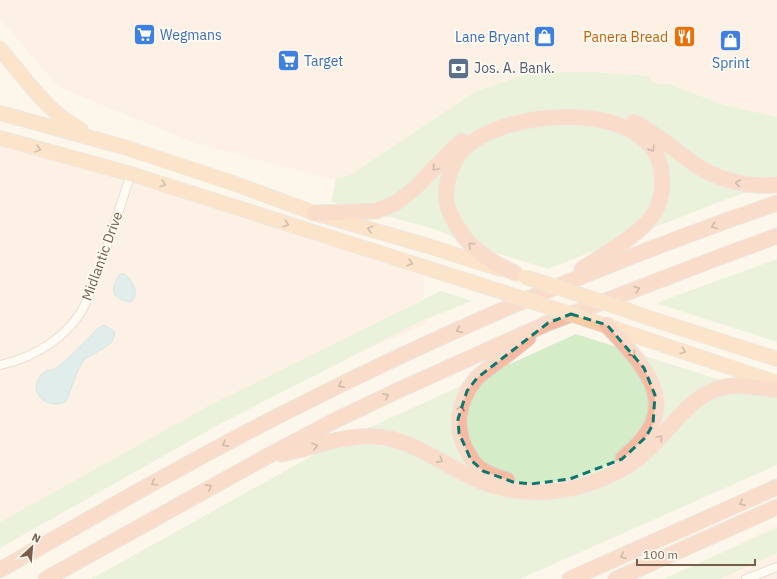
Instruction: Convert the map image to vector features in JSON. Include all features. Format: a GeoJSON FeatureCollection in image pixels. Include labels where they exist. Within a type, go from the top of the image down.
{"type":"FeatureCollection","features":[{"type":"Feature","properties":{"kind":"highway"},"geometry":{"type":"LineString","coordinates":[[0,49],[40,97],[56,113],[68,123],[99,140]]}},
{"type":"Feature","properties":{"kind":"highway"},"geometry":{"type":"LineString","coordinates":[[314,213],[376,211],[387,208],[405,197],[451,151],[477,131],[507,119],[554,110],[597,111],[626,118],[654,134],[698,166],[714,175],[731,182],[767,186],[777,185]]}},
{"type":"Feature","properties":{"kind":"highway"},"geometry":{"type":"LineString","coordinates":[[0,113],[99,140],[233,183],[314,213],[425,245],[624,308],[646,318],[777,359]]}},
{"type":"Feature","properties":{"kind":"highway"},"geometry":{"type":"LineString","coordinates":[[520,275],[496,265],[481,255],[468,243],[458,230],[446,201],[446,185],[450,170],[459,155],[471,144],[486,135],[522,122],[549,118],[584,117],[604,120],[622,126],[641,137],[658,158],[662,174],[663,189],[659,205],[651,219],[639,230],[558,286]]}},
{"type":"Feature","properties":{"kind":"highway"},"geometry":{"type":"LineString","coordinates":[[0,138],[131,174],[607,325],[777,383]]}},
{"type":"Feature","properties":{"kind":"highway"},"geometry":{"type":"LineString","coordinates":[[0,570],[188,463],[282,414],[391,361],[558,286],[674,240],[777,203]]}},
{"type":"Feature","properties":{"kind":"highway"},"geometry":{"type":"LineString","coordinates":[[46,579],[264,458],[383,398],[548,323],[777,236]]}},
{"type":"Feature","properties":{"kind":"highway"},"geometry":{"type":"LineString","coordinates":[[717,258],[777,247]]}},
{"type":"Feature","properties":{"kind":"highway"},"geometry":{"type":"LineString","coordinates":[[548,323],[477,378],[467,391],[461,404],[458,419],[459,433],[464,447],[471,460],[483,470],[497,478],[513,482],[532,484],[570,479],[589,474],[622,459],[635,449],[646,437],[653,424],[656,410],[655,395],[651,381],[635,356],[607,325]]}},
{"type":"Feature","properties":{"kind":"highway"},"geometry":{"type":"LineString","coordinates":[[264,458],[310,448],[331,441],[372,436],[392,439],[411,445],[483,483],[518,491],[556,491],[594,482],[631,464],[647,451],[688,407],[704,395],[720,388],[737,385],[777,390]]}},
{"type":"Feature","properties":{"kind":"highway"},"geometry":{"type":"LineString","coordinates":[[570,579],[777,487]]}},
{"type":"Feature","properties":{"kind":"highway"},"geometry":{"type":"LineString","coordinates":[[616,579],[777,507]]}},
{"type":"Feature","properties":{"kind":"street","name":"Midlantic Drive"},"geometry":{"type":"LineString","coordinates":[[1,365],[36,352],[57,340],[76,318],[88,299],[131,174]]}},
{"type":"Feature","properties":{"kind":"street"},"geometry":{"type":"LineString","coordinates":[[746,579],[777,567]]}},
{"type":"Feature","properties":{"kind":"highlighted area"},"geometry":{"type":"Polygon","coordinates":[[[571,314],[607,325],[644,368],[655,395],[653,424],[646,437],[622,459],[570,479],[531,484],[513,482],[483,471],[471,460],[459,433],[458,419],[467,391],[477,378],[548,323],[571,314]]]}},
{"type":"Feature","properties":{"kind":"shaded area"},"geometry":{"type":"Polygon","coordinates":[[[0,0],[777,0],[777,117],[724,105],[669,84],[660,84],[650,80],[651,76],[595,72],[533,72],[476,91],[348,176],[328,178],[197,144],[61,88],[53,81],[0,19],[0,0]]]}},
{"type":"Feature","properties":{"kind":"shaded area"},"geometry":{"type":"Polygon","coordinates":[[[0,138],[423,267],[426,324],[332,365],[185,438],[0,545],[0,138]]]}},
{"type":"Feature","properties":{"kind":"shaded area"},"geometry":{"type":"Polygon","coordinates":[[[777,525],[777,579],[668,579],[777,525]]]}},
{"type":"Feature","properties":{"kind":"green space"},"geometry":{"type":"Polygon","coordinates":[[[533,72],[595,72],[651,76],[650,80],[660,84],[669,84],[724,105],[777,117],[777,182],[727,199],[548,269],[473,246],[431,228],[331,202],[336,178],[348,176],[476,91],[533,72]]]}},
{"type":"Feature","properties":{"kind":"green space"},"geometry":{"type":"Polygon","coordinates":[[[777,259],[777,342],[656,303],[777,259]]]}},
{"type":"Feature","properties":{"kind":"green space"},"geometry":{"type":"Polygon","coordinates":[[[441,291],[472,301],[421,321],[220,424],[0,548],[0,522],[210,405],[441,291]]]}},
{"type":"Feature","properties":{"kind":"green space"},"geometry":{"type":"Polygon","coordinates":[[[576,334],[777,398],[777,465],[520,579],[91,579],[337,442],[576,334]]]}},
{"type":"Feature","properties":{"kind":"green space"},"geometry":{"type":"Polygon","coordinates":[[[777,528],[777,553],[720,579],[663,579],[777,528]]]}},
{"type":"Feature","properties":{"kind":"water"},"geometry":{"type":"Polygon","coordinates":[[[120,274],[125,274],[133,284],[135,295],[131,302],[120,299],[114,293],[114,284],[120,274]]]}},
{"type":"Feature","properties":{"kind":"water"},"geometry":{"type":"Polygon","coordinates":[[[104,325],[114,331],[112,341],[109,345],[84,360],[79,368],[66,401],[60,404],[54,404],[43,400],[36,390],[36,384],[41,375],[46,371],[59,366],[101,326],[104,325]]]}},
{"type":"Feature","properties":{"kind":"place","name":"Wegmans"},"geometry":{"type":"Point","coordinates":[144,35]}},
{"type":"Feature","properties":{"kind":"place","name":"Lane Bryant"},"geometry":{"type":"Point","coordinates":[545,37]}},
{"type":"Feature","properties":{"kind":"place","name":"Panera Bread"},"geometry":{"type":"Point","coordinates":[684,37]}},
{"type":"Feature","properties":{"kind":"place","name":"Sprint"},"geometry":{"type":"Point","coordinates":[731,41]}},
{"type":"Feature","properties":{"kind":"place","name":"Target"},"geometry":{"type":"Point","coordinates":[289,61]}},
{"type":"Feature","properties":{"kind":"place","name":"Jos. A. Bank."},"geometry":{"type":"Point","coordinates":[458,68]}}]}
